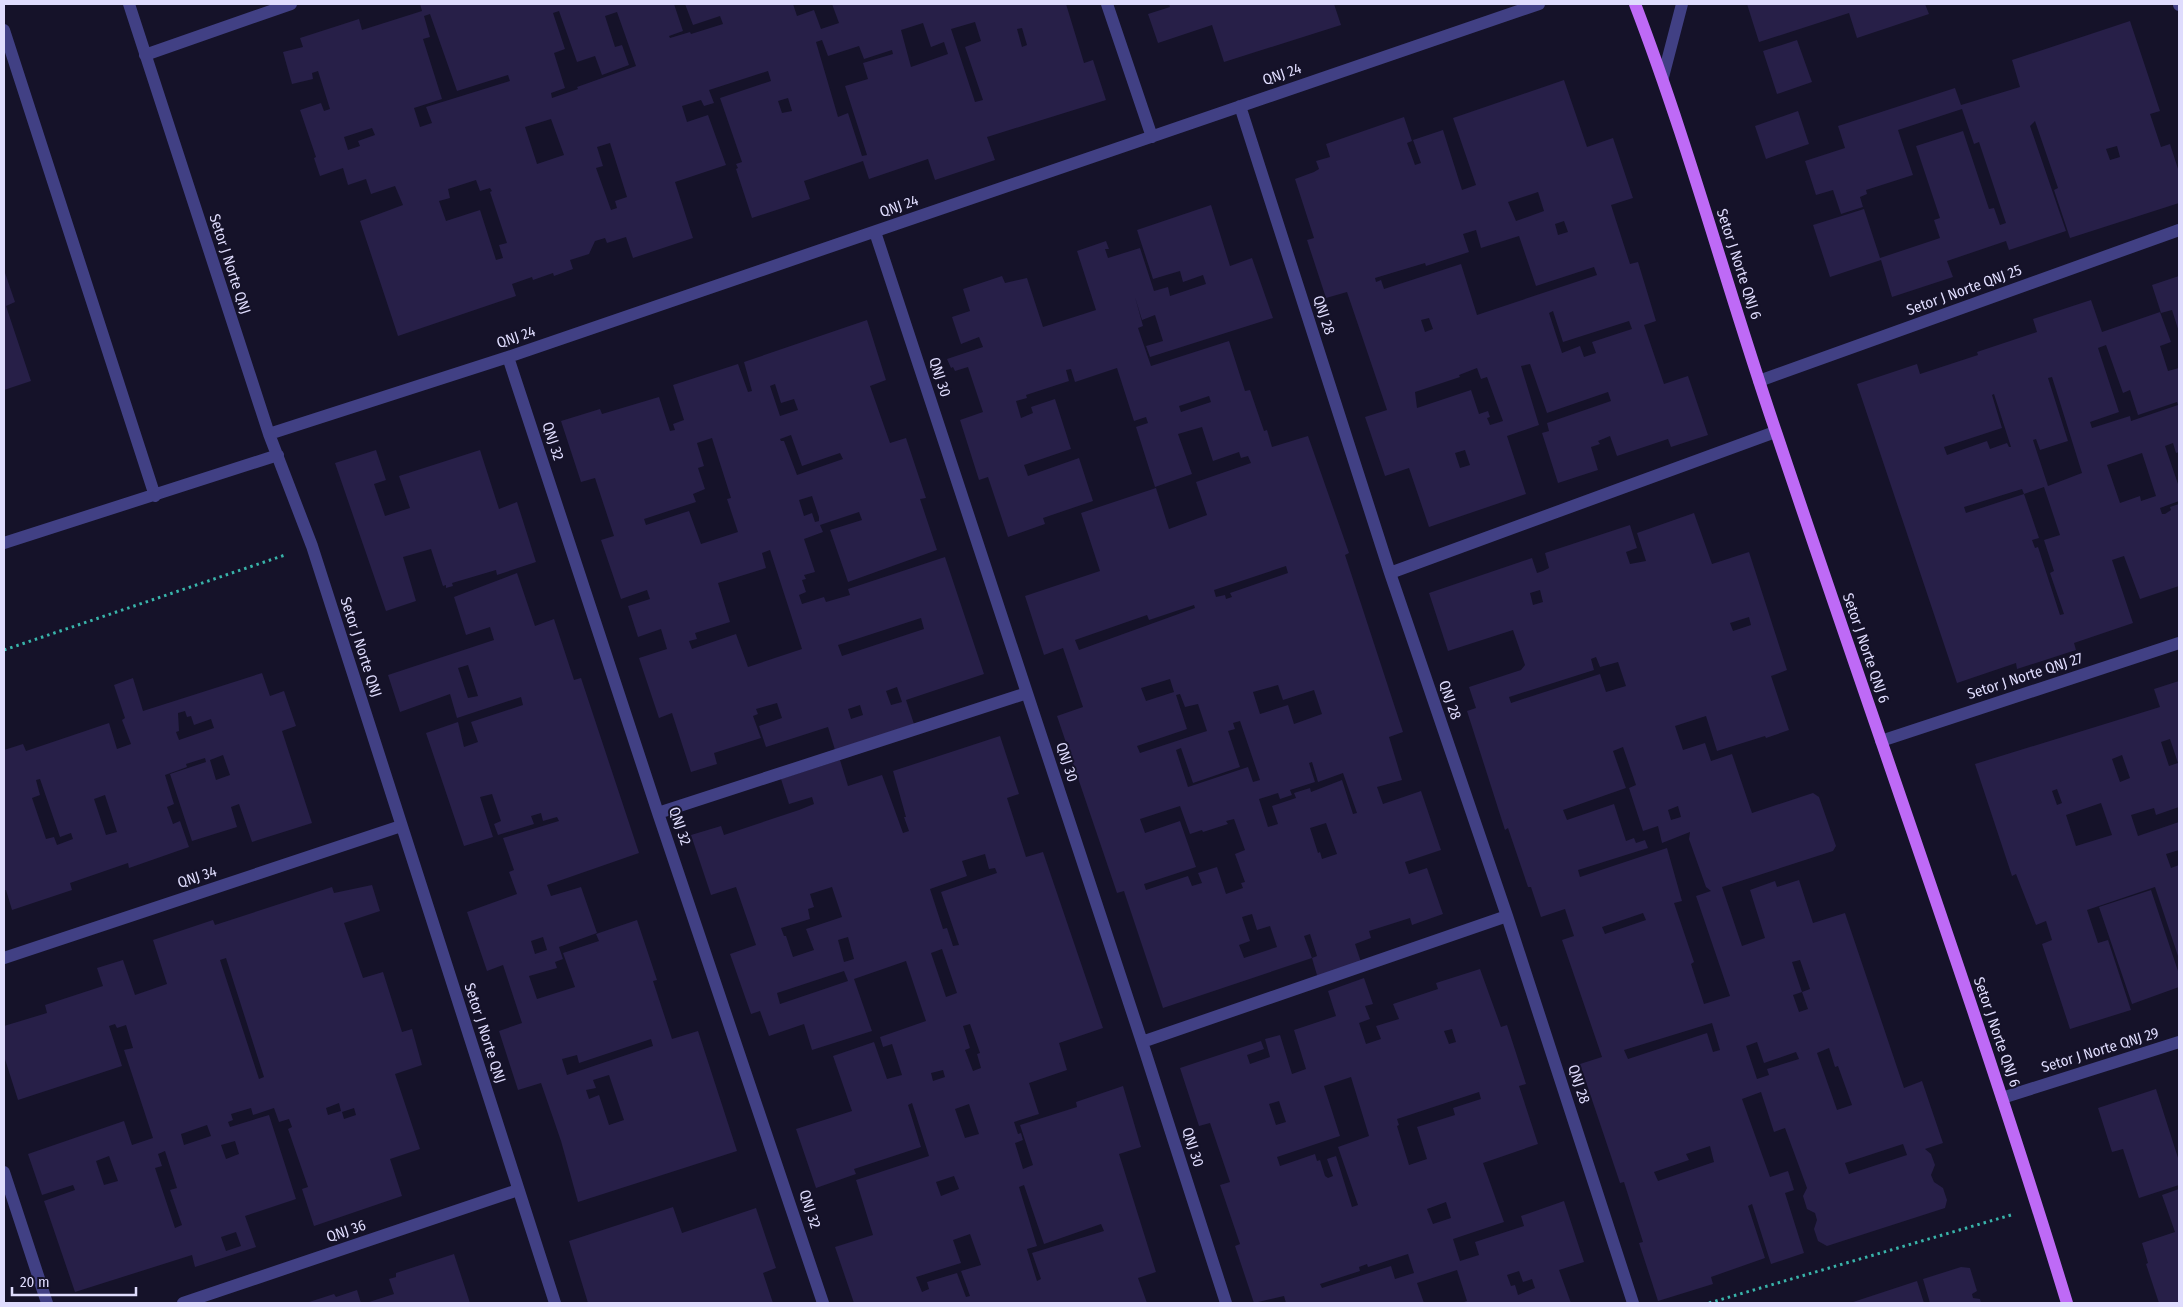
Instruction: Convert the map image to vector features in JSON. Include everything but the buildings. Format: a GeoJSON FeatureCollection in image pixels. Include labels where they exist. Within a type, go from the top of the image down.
{"type":"FeatureCollection","features":[{"type":"Feature","properties":{"kind":"main road","name":"Setor J Norte QNJ 6"},"geometry":{"type":"LineString","coordinates":[[1635,4],[1663,77],[1759,381],[2002,1098],[2067,1303]]}},
{"type":"Feature","properties":{"kind":"street","name":"Setor J Norte QNJ"},"geometry":{"type":"LineString","coordinates":[[129,4],[268,434],[278,455],[312,546],[555,1303]]}},
{"type":"Feature","properties":{"kind":"street"},"geometry":{"type":"LineString","coordinates":[[145,55],[291,4]]}},
{"type":"Feature","properties":{"kind":"street"},"geometry":{"type":"LineString","coordinates":[[1107,4],[1152,137]]}},
{"type":"Feature","properties":{"kind":"street","name":"QNJ 24"},"geometry":{"type":"LineString","coordinates":[[268,434],[508,357],[1539,4]]}},
{"type":"Feature","properties":{"kind":"street"},"geometry":{"type":"LineString","coordinates":[[1663,77],[1682,4]]}},
{"type":"Feature","properties":{"kind":"street"},"geometry":{"type":"LineString","coordinates":[[4,30],[155,496]]}},
{"type":"Feature","properties":{"kind":"street","name":"QNJ 28"},"geometry":{"type":"LineString","coordinates":[[1240,106],[1390,573],[1507,916],[1633,1303]]}},
{"type":"Feature","properties":{"kind":"street","name":"Setor J Norte QNJ 25"},"geometry":{"type":"LineString","coordinates":[[1759,381],[2179,230]]}},
{"type":"Feature","properties":{"kind":"street","name":"QNJ 30"},"geometry":{"type":"LineString","coordinates":[[875,232],[1226,1303]]}},
{"type":"Feature","properties":{"kind":"street","name":"QNJ 32"},"geometry":{"type":"LineString","coordinates":[[508,357],[823,1303]]}},
{"type":"Feature","properties":{"kind":"street"},"geometry":{"type":"LineString","coordinates":[[1390,573],[1776,432]]}},
{"type":"Feature","properties":{"kind":"street"},"geometry":{"type":"LineString","coordinates":[[4,543],[278,455]]}},
{"type":"Feature","properties":{"kind":"street","name":"Setor J Norte QNJ 27"},"geometry":{"type":"LineString","coordinates":[[1881,741],[2179,642]]}},
{"type":"Feature","properties":{"kind":"street"},"geometry":{"type":"LineString","coordinates":[[658,812],[1027,693]]}},
{"type":"Feature","properties":{"kind":"street","name":"QNJ 34"},"geometry":{"type":"LineString","coordinates":[[4,958],[401,826]]}},
{"type":"Feature","properties":{"kind":"street"},"geometry":{"type":"LineString","coordinates":[[1142,1042],[1507,916]]}},
{"type":"Feature","properties":{"kind":"street","name":"Setor J Norte QNJ 29"},"geometry":{"type":"LineString","coordinates":[[2002,1098],[2179,1042]]}},
{"type":"Feature","properties":{"kind":"street"},"geometry":{"type":"LineString","coordinates":[[4,1172],[47,1303]]}},
{"type":"Feature","properties":{"kind":"street","name":"QNJ 36"},"geometry":{"type":"LineString","coordinates":[[183,1303],[518,1190]]}},
{"type":"Feature","properties":{"kind":"path"},"geometry":{"type":"LineString","coordinates":[[4,650],[312,546]]}},
{"type":"Feature","properties":{"kind":"path"},"geometry":{"type":"LineString","coordinates":[[1709,1303],[2038,1207]]}}]}
